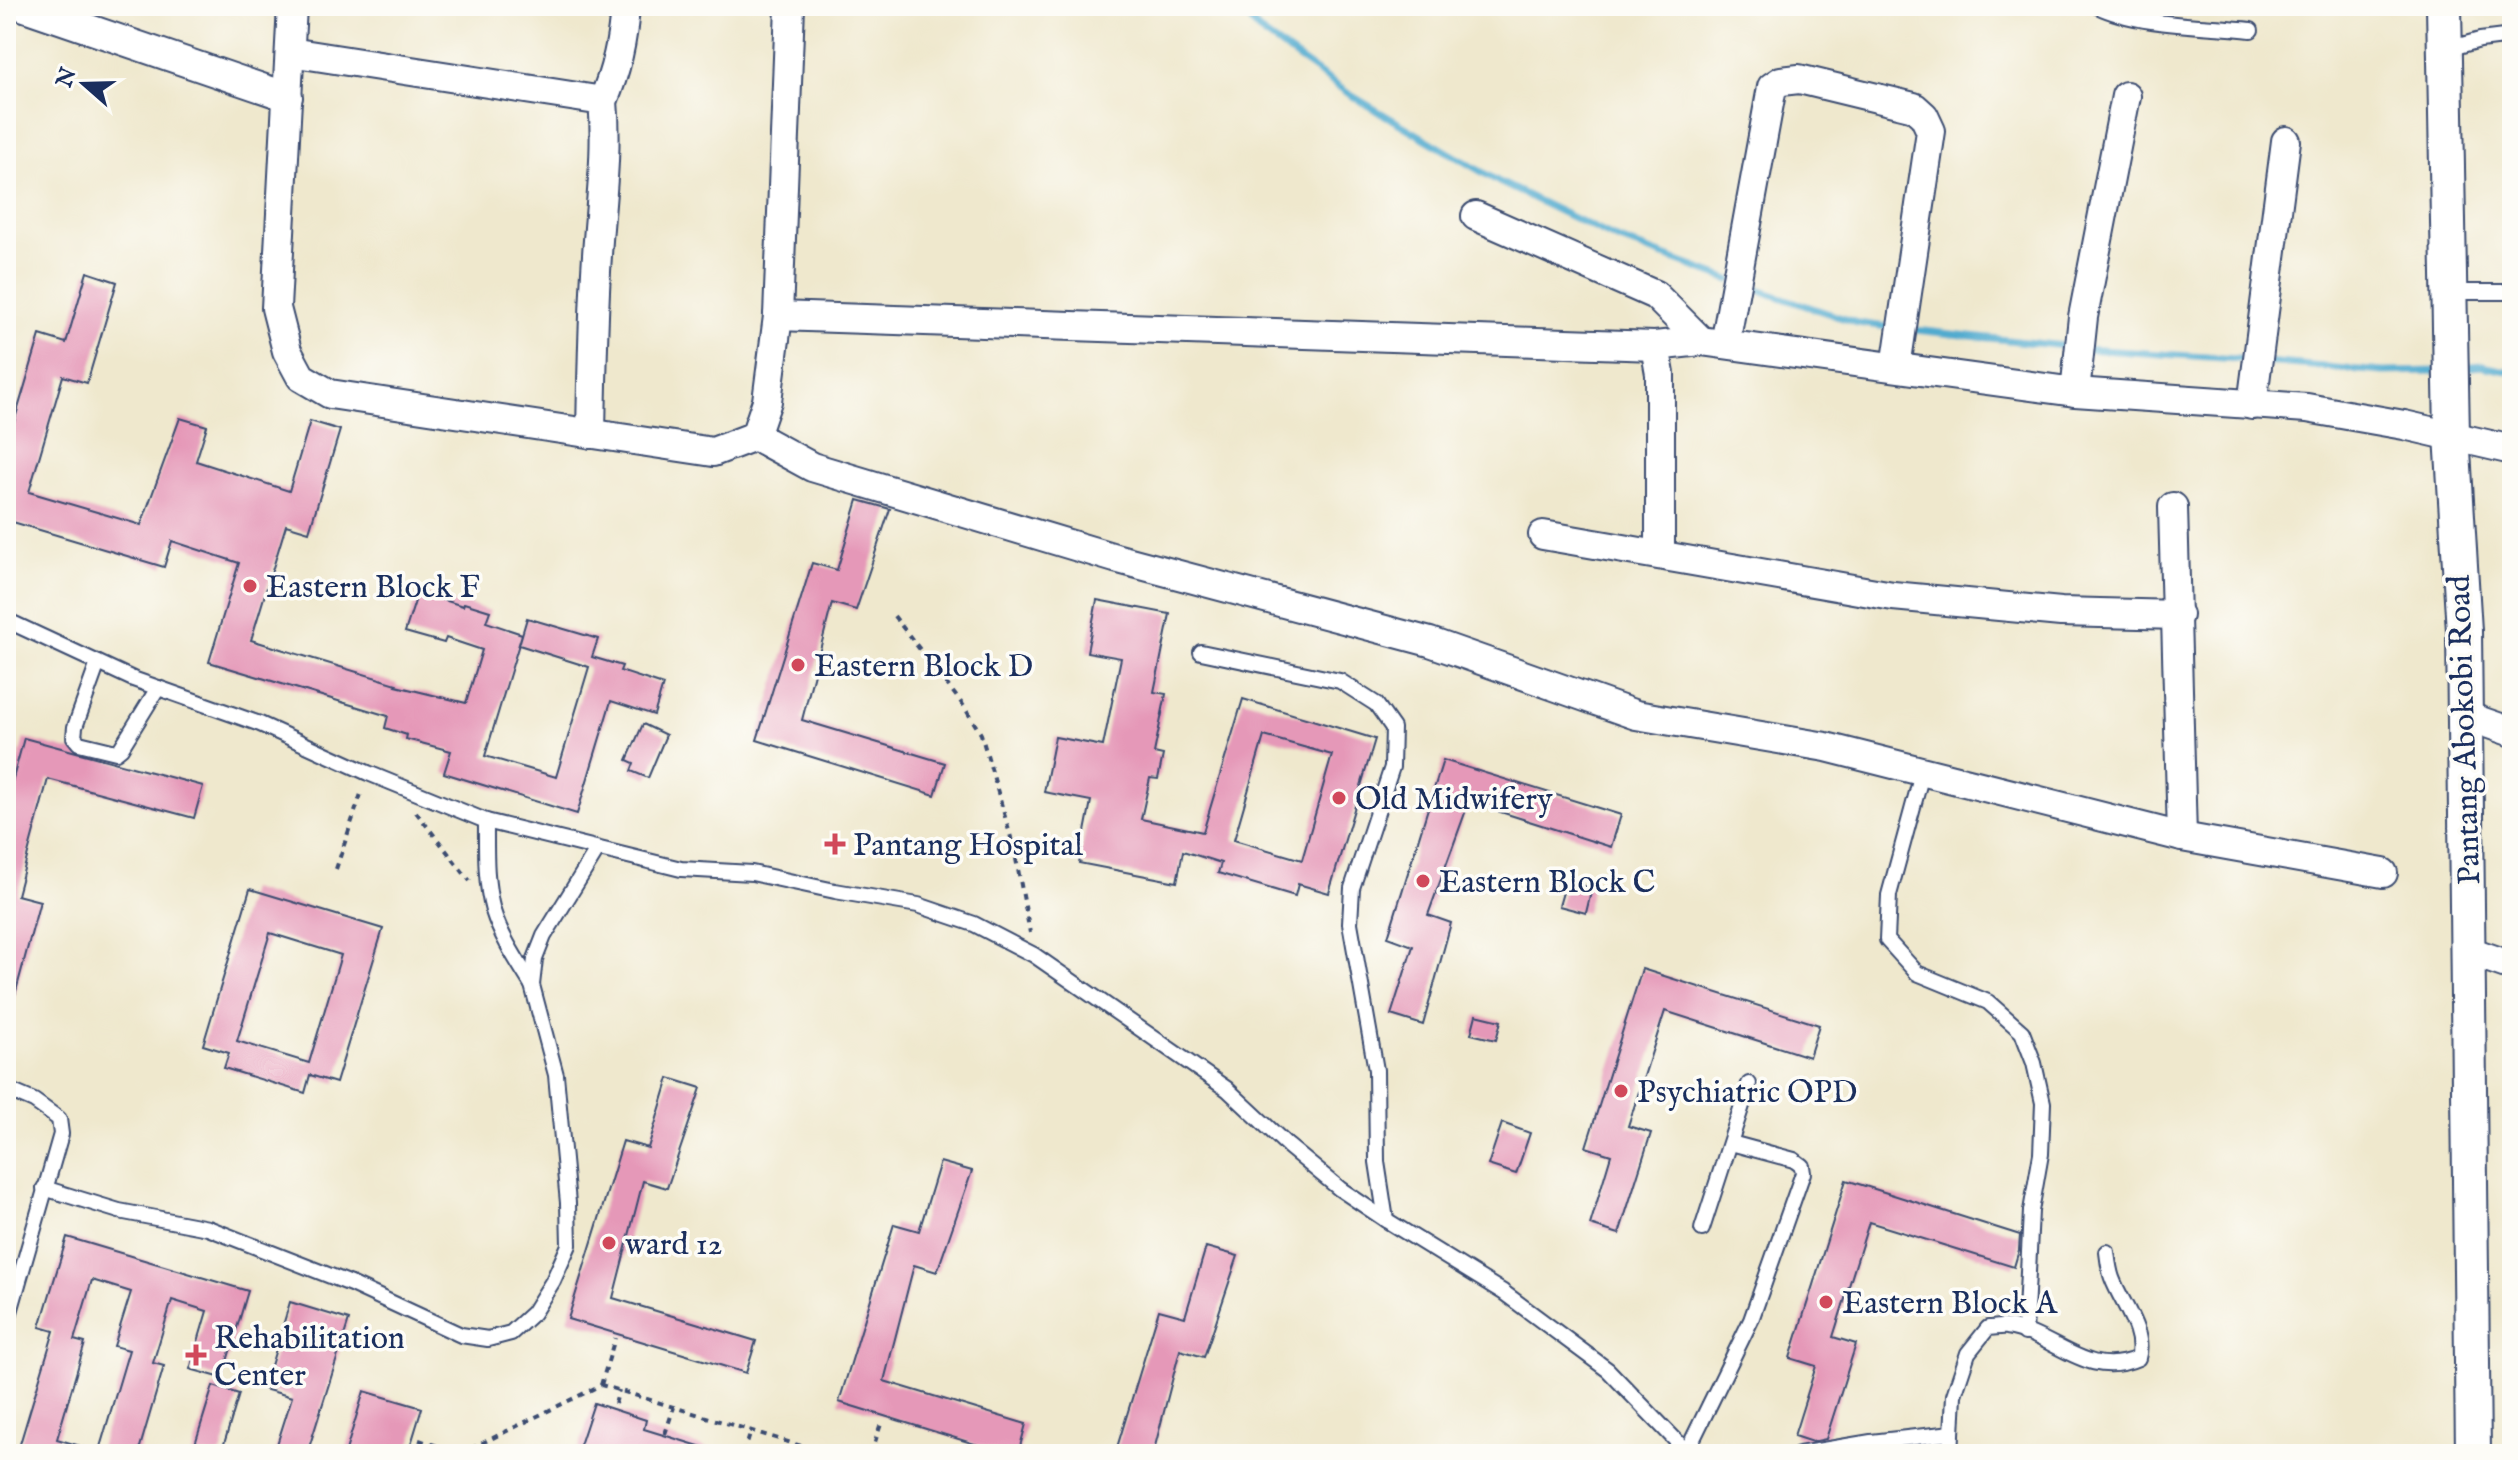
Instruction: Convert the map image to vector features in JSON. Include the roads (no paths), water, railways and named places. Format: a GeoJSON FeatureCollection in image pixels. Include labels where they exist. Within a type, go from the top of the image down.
{"type":"FeatureCollection","features":[{"type":"Feature","properties":{"kind":"street"},"geometry":{"type":"LineString","coordinates":[[22,6],[288,97]]}},
{"type":"Feature","properties":{"kind":"street"},"geometry":{"type":"LineString","coordinates":[[292,6],[276,308],[287,351],[301,377],[330,394],[713,452],[755,436],[812,467],[1115,558],[1430,642],[1636,715],[1826,747],[2182,837],[2383,873]]}},
{"type":"Feature","properties":{"kind":"street"},"geometry":{"type":"LineString","coordinates":[[591,434],[594,294],[606,125],[603,101],[619,56],[625,6]]}},
{"type":"Feature","properties":{"kind":"street"},"geometry":{"type":"LineString","coordinates":[[755,436],[767,401],[778,316],[790,6]]}},
{"type":"Feature","properties":{"kind":"street","name":"Pantang Abokobi Road"},"geometry":{"type":"LineString","coordinates":[[2444,6],[2452,435],[2466,716],[2473,1454]]}},
{"type":"Feature","properties":{"kind":"street"},"geometry":{"type":"LineString","coordinates":[[290,52],[603,101]]}},
{"type":"Feature","properties":{"kind":"street"},"geometry":{"type":"LineString","coordinates":[[1713,342],[1732,300],[1739,271],[1772,87],[1781,81],[1799,79],[1914,107],[1924,116],[1931,131],[1898,354]]}},
{"type":"Feature","properties":{"kind":"street"},"geometry":{"type":"LineString","coordinates":[[2076,378],[2083,317],[2126,96]]}},
{"type":"Feature","properties":{"kind":"street"},"geometry":{"type":"LineString","coordinates":[[2252,405],[2286,141]]}},
{"type":"Feature","properties":{"kind":"street"},"geometry":{"type":"LineString","coordinates":[[1476,216],[1655,295],[1713,342]]}},
{"type":"Feature","properties":{"kind":"street"},"geometry":{"type":"LineString","coordinates":[[778,316],[1655,346],[1713,342],[1898,354],[2252,405],[2307,408],[2452,435],[2512,450]]}},
{"type":"Feature","properties":{"kind":"street"},"geometry":{"type":"LineString","coordinates":[[1655,346],[1660,374],[1660,554]]}},
{"type":"Feature","properties":{"kind":"street"},"geometry":{"type":"LineString","coordinates":[[2173,507],[2182,837]]}},
{"type":"Feature","properties":{"kind":"street"},"geometry":{"type":"LineString","coordinates":[[1543,535],[1893,596],[2061,612],[2178,615]]}},
{"type":"Feature","properties":{"kind":"street"},"geometry":{"type":"LineString","coordinates":[[2466,716],[2512,732]]}},
{"type":"Feature","properties":{"kind":"street"},"geometry":{"type":"LineString","coordinates":[[2469,951],[2512,966]]}},
{"type":"Feature","properties":{"kind":"lane"},"geometry":{"type":"LineString","coordinates":[[2097,6],[2109,12],[2146,20],[2251,30]]}},
{"type":"Feature","properties":{"kind":"lane"},"geometry":{"type":"LineString","coordinates":[[2444,50],[2480,40],[2512,36]]}},
{"type":"Feature","properties":{"kind":"lane"},"geometry":{"type":"LineString","coordinates":[[2449,292],[2512,292]]}},
{"type":"Feature","properties":{"kind":"lane"},"geometry":{"type":"LineString","coordinates":[[6,620],[98,663],[260,724],[368,773],[486,821],[681,869],[752,873],[918,905],[974,924],[1034,955],[1227,1089],[1340,1189],[1503,1292],[1608,1370],[1688,1453],[1751,1320],[1803,1173],[1802,1166],[1794,1160],[1731,1143]]}},
{"type":"Feature","properties":{"kind":"lane"},"geometry":{"type":"LineString","coordinates":[[1201,652],[1340,681],[1376,704],[1393,728],[1392,767],[1352,888],[1350,923],[1376,1070],[1377,1162],[1386,1220]]}},
{"type":"Feature","properties":{"kind":"lane"},"geometry":{"type":"LineString","coordinates":[[98,663],[75,727],[74,737],[79,743],[116,752],[158,688]]}},
{"type":"Feature","properties":{"kind":"lane"},"geometry":{"type":"LineString","coordinates":[[1923,770],[1889,895],[1887,940],[1917,973],[1988,1002],[2022,1032],[2034,1063],[2043,1103],[2041,1154],[2031,1211],[2025,1333]]}},
{"type":"Feature","properties":{"kind":"lane"},"geometry":{"type":"LineString","coordinates":[[44,1188],[119,1211],[208,1228],[351,1284],[461,1335],[488,1339],[511,1333],[533,1313],[553,1281],[569,1245],[568,1203],[556,1075],[532,985],[507,943],[493,911],[486,864],[486,821]]}},
{"type":"Feature","properties":{"kind":"lane"},"geometry":{"type":"LineString","coordinates":[[532,985],[535,959],[544,936],[597,850]]}},
{"type":"Feature","properties":{"kind":"lane"},"geometry":{"type":"LineString","coordinates":[[1702,1229],[1749,1084]]}},
{"type":"Feature","properties":{"kind":"lane"},"geometry":{"type":"LineString","coordinates":[[6,1089],[34,1101],[59,1119],[61,1134],[6,1326]]}},
{"type":"Feature","properties":{"kind":"lane"},"geometry":{"type":"LineString","coordinates":[[1951,1454],[1954,1395],[1968,1353],[1988,1328],[2007,1327],[2025,1333],[2092,1364],[2127,1363],[2138,1358],[2141,1347],[2128,1309],[2110,1274],[2107,1252]]}},
{"type":"Feature","properties":{"kind":"lane"},"geometry":{"type":"LineString","coordinates":[[1799,1454],[1952,1433]]}},
{"type":"Feature","properties":{"kind":"waterway"},"geometry":{"type":"LineString","coordinates":[[1240,6],[1258,30],[1349,94],[1499,182],[1617,239],[1730,280]]}},
{"type":"Feature","properties":{"kind":"waterway"},"geometry":{"type":"LineString","coordinates":[[1741,284],[1857,323],[1894,328]]}},
{"type":"Feature","properties":{"kind":"waterway"},"geometry":{"type":"LineString","coordinates":[[1906,329],[2073,347]]}},
{"type":"Feature","properties":{"kind":"waterway"},"geometry":{"type":"LineString","coordinates":[[2085,349],[2253,360]]}},
{"type":"Feature","properties":{"kind":"waterway"},"geometry":{"type":"LineString","coordinates":[[2265,362],[2383,372],[2440,371]]}},
{"type":"Feature","properties":{"kind":"waterway"},"geometry":{"type":"LineString","coordinates":[[2460,368],[2482,366],[2512,372]]}},
{"type":"Feature","properties":{"kind":"place","name":"Eastern Block F"},"geometry":{"type":"Point","coordinates":[250,586]}},
{"type":"Feature","properties":{"kind":"place","name":"Eastern Block D"},"geometry":{"type":"Point","coordinates":[798,665]}},
{"type":"Feature","properties":{"kind":"place","name":"Old Midwifery"},"geometry":{"type":"Point","coordinates":[1339,798]}},
{"type":"Feature","properties":{"kind":"place","name":"Pantang Hospital"},"geometry":{"type":"Point","coordinates":[835,844]}},
{"type":"Feature","properties":{"kind":"place","name":"Eastern Block C"},"geometry":{"type":"Point","coordinates":[1423,881]}},
{"type":"Feature","properties":{"kind":"place","name":"Psychiatric OPD"},"geometry":{"type":"Point","coordinates":[1621,1091]}},
{"type":"Feature","properties":{"kind":"place","name":"ward 12"},"geometry":{"type":"Point","coordinates":[609,1243]}},
{"type":"Feature","properties":{"kind":"place","name":"Eastern Block A"},"geometry":{"type":"Point","coordinates":[1826,1302]}},
{"type":"Feature","properties":{"kind":"place","name":"Rehabilitation Center"},"geometry":{"type":"Point","coordinates":[196,1355]}}]}
